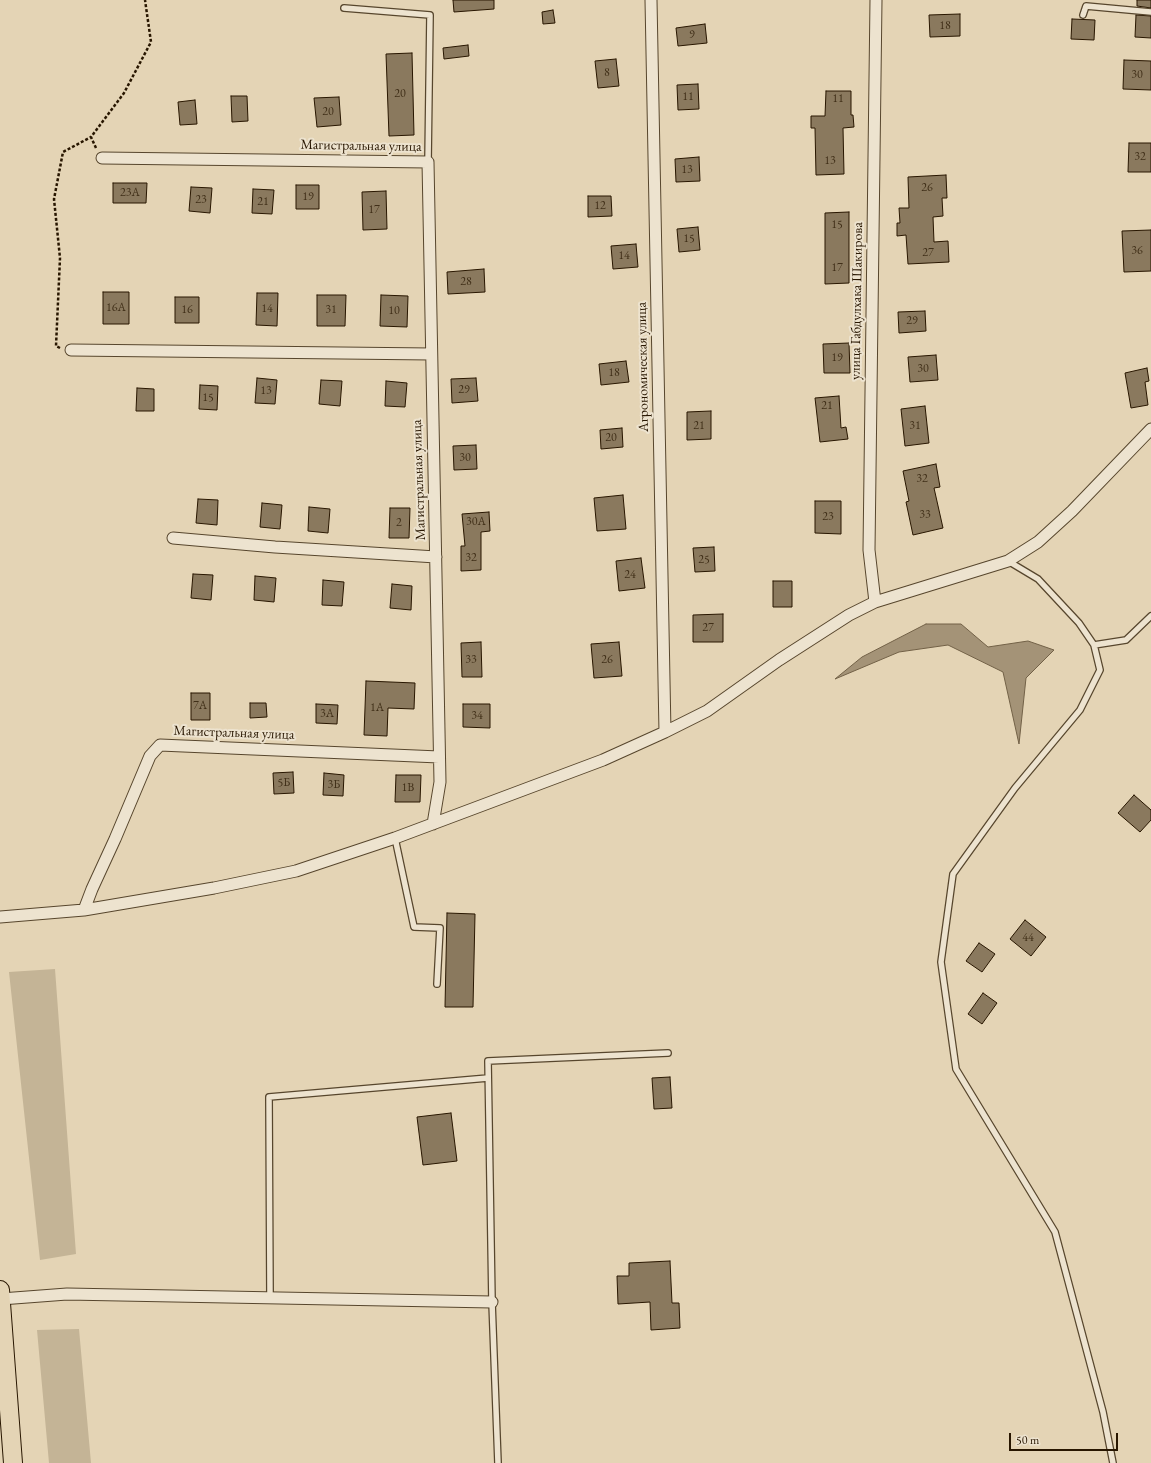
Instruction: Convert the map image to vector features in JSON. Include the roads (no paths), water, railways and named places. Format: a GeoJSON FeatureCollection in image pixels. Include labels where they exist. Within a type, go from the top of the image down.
{"type":"FeatureCollection","features":[{"type":"Feature","properties":{"kind":"main road"},"geometry":{"type":"LineString","coordinates":[[0,1296],[13,1463]]}},
{"type":"Feature","properties":{"kind":"street","name":"Агрономическая улица"},"geometry":{"type":"LineString","coordinates":[[651,0],[665,732]]}},
{"type":"Feature","properties":{"kind":"street","name":"улица Габдулхака Шакирова"},"geometry":{"type":"LineString","coordinates":[[875,602],[869,550],[876,0]]}},
{"type":"Feature","properties":{"kind":"street","name":"Магистральная улица"},"geometry":{"type":"LineString","coordinates":[[102,158],[428,162],[440,757],[440,782],[432,824]]}},
{"type":"Feature","properties":{"kind":"street"},"geometry":{"type":"LineString","coordinates":[[71,350],[431,354]]}},
{"type":"Feature","properties":{"kind":"street"},"geometry":{"type":"LineString","coordinates":[[0,917],[84,910],[214,888],[296,871],[395,838],[603,760],[665,732],[707,710],[779,660],[849,615],[875,602],[1008,561],[1038,542],[1066,517],[1151,429]]}},
{"type":"Feature","properties":{"kind":"street","name":"Магистральная улица"},"geometry":{"type":"LineString","coordinates":[[173,538],[275,547],[436,557]]}},
{"type":"Feature","properties":{"kind":"street","name":"Магистральная улица"},"geometry":{"type":"LineString","coordinates":[[84,910],[150,756],[160,745],[440,757]]}},
{"type":"Feature","properties":{"kind":"street"},"geometry":{"type":"LineString","coordinates":[[0,1296],[67,1294],[492,1302]]}},
{"type":"Feature","properties":{"kind":"lane"},"geometry":{"type":"LineString","coordinates":[[1083,15],[1086,6],[1151,12]]}},
{"type":"Feature","properties":{"kind":"lane"},"geometry":{"type":"LineString","coordinates":[[344,8],[430,15],[428,162]]}},
{"type":"Feature","properties":{"kind":"lane"},"geometry":{"type":"LineString","coordinates":[[1008,561],[1038,579],[1079,623],[1094,645],[1100,670],[1080,710],[1015,788],[953,874],[941,962],[956,1069],[1054,1232],[1103,1412],[1113,1463]]}},
{"type":"Feature","properties":{"kind":"lane"},"geometry":{"type":"LineString","coordinates":[[1094,645],[1126,640],[1151,616]]}},
{"type":"Feature","properties":{"kind":"lane"},"geometry":{"type":"LineString","coordinates":[[395,838],[414,927],[440,928],[437,984]]}},
{"type":"Feature","properties":{"kind":"lane"},"geometry":{"type":"LineString","coordinates":[[498,1463],[492,1302],[488,1061],[668,1053]]}},
{"type":"Feature","properties":{"kind":"lane"},"geometry":{"type":"LineString","coordinates":[[270,1298],[269,1097],[488,1078]]}}]}
